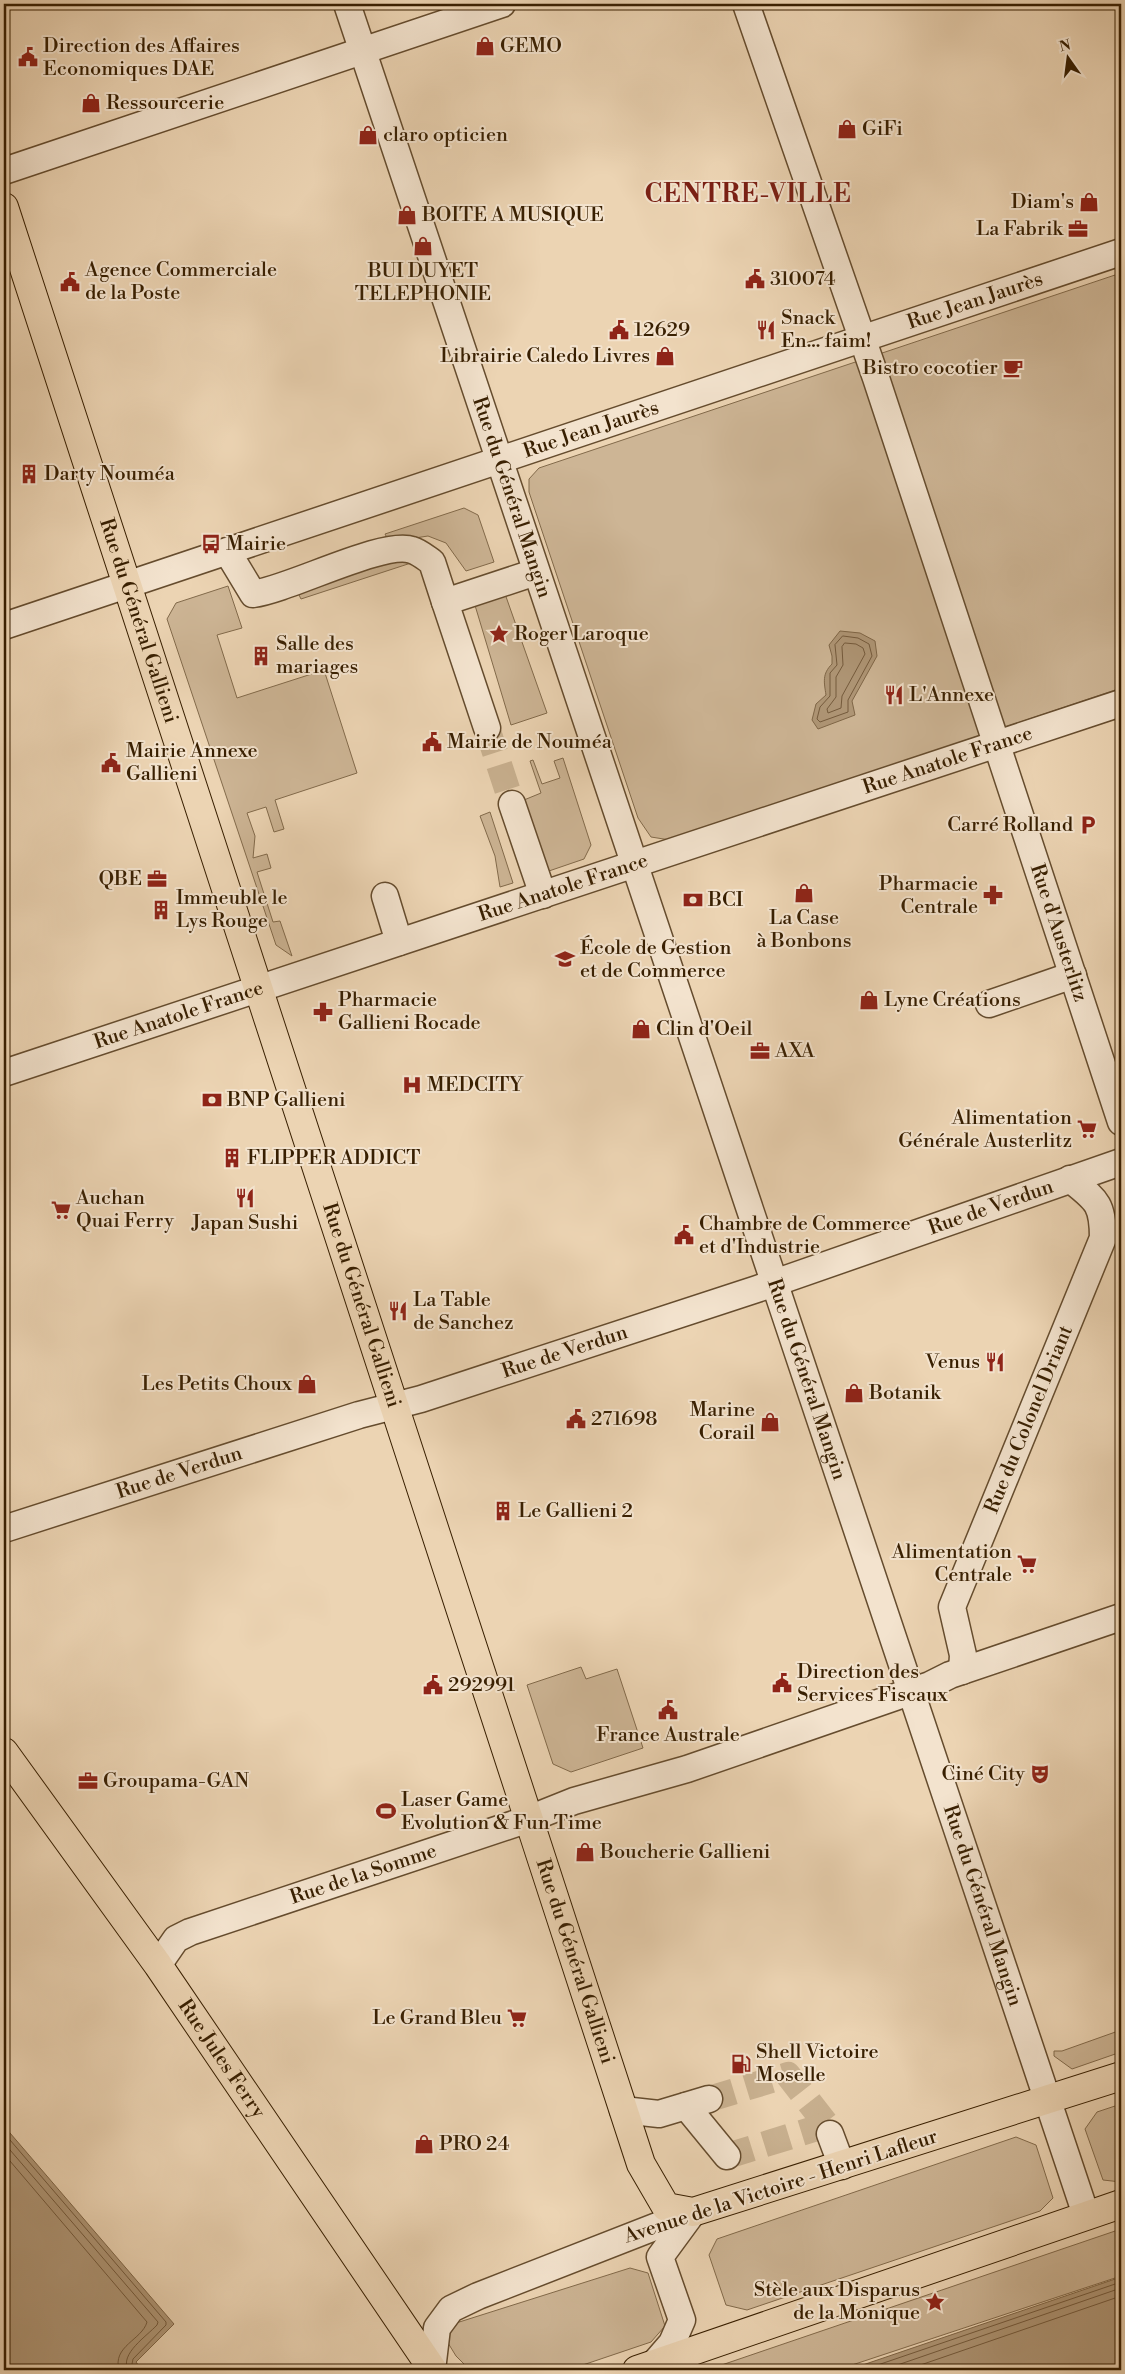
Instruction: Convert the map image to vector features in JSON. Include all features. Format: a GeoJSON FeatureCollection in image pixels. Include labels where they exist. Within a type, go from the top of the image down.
{"type":"FeatureCollection","features":[{"type":"Feature","properties":{"kind":"main road","name":"Rue du Général Gallieni"},"geometry":{"type":"LineString","coordinates":[[4,207],[641,2164],[666,2207],[693,2212]]}},
{"type":"Feature","properties":{"kind":"main road","name":"Rue Jules Ferry"},"geometry":{"type":"LineString","coordinates":[[4,1752],[158,1965],[432,2370]]}},
{"type":"Feature","properties":{"kind":"main road","name":"Avenue de la Victoire - Henri Lafleur"},"geometry":{"type":"LineString","coordinates":[[693,2212],[1121,2076]]}},
{"type":"Feature","properties":{"kind":"main road"},"geometry":{"type":"LineString","coordinates":[[645,2368],[1121,2204]]}},
{"type":"Feature","properties":{"kind":"street","name":"Rue du Général Mangin"},"geometry":{"type":"LineString","coordinates":[[347,4],[773,1284],[1086,2215]]}},
{"type":"Feature","properties":{"kind":"street"},"geometry":{"type":"LineString","coordinates":[[4,171],[502,4]]}},
{"type":"Feature","properties":{"kind":"street"},"geometry":{"type":"LineString","coordinates":[[746,4],[863,339]]}},
{"type":"Feature","properties":{"kind":"street","name":"Rue Jean Jaurès"},"geometry":{"type":"LineString","coordinates":[[4,626],[1121,252]]}},
{"type":"Feature","properties":{"kind":"street","name":"Rue d'Austerlitz"},"geometry":{"type":"LineString","coordinates":[[863,339],[1121,1122]]}},
{"type":"Feature","properties":{"kind":"street"},"geometry":{"type":"LineString","coordinates":[[228,552],[253,594],[268,592],[390,550],[412,550],[432,562],[487,728]]}},
{"type":"Feature","properties":{"kind":"street"},"geometry":{"type":"LineString","coordinates":[[445,602],[536,572]]}},
{"type":"Feature","properties":{"kind":"street","name":"Rue Anatole France"},"geometry":{"type":"LineString","coordinates":[[4,1073],[1121,703]]}},
{"type":"Feature","properties":{"kind":"street"},"geometry":{"type":"LineString","coordinates":[[512,804],[543,895]]}},
{"type":"Feature","properties":{"kind":"street"},"geometry":{"type":"LineString","coordinates":[[385,896],[400,942]]}},
{"type":"Feature","properties":{"kind":"street"},"geometry":{"type":"LineString","coordinates":[[990,1004],[1073,975]]}},
{"type":"Feature","properties":{"kind":"street","name":"Rue de Verdun"},"geometry":{"type":"LineString","coordinates":[[4,1528],[394,1405],[421,1399],[773,1284],[1121,1162]]}},
{"type":"Feature","properties":{"kind":"street","name":"Rue du Colonel Driant"},"geometry":{"type":"LineString","coordinates":[[962,1671],[964,1655],[952,1607],[1103,1238],[1103,1222],[1097,1202],[1070,1179]]}},
{"type":"Feature","properties":{"kind":"street","name":"Rue de la Somme"},"geometry":{"type":"LineString","coordinates":[[158,1965],[176,1939],[190,1932],[529,1819],[574,1802],[687,1768],[1121,1617]]}},
{"type":"Feature","properties":{"kind":"street"},"geometry":{"type":"LineString","coordinates":[[623,2110],[658,2114],[697,2102],[727,2156]]}},
{"type":"Feature","properties":{"kind":"street"},"geometry":{"type":"LineString","coordinates":[[830,2134],[842,2166]]}},
{"type":"Feature","properties":{"kind":"street"},"geometry":{"type":"LineString","coordinates":[[645,2368],[672,2343],[682,2320],[660,2257],[693,2212]]}},
{"type":"Feature","properties":{"kind":"street","name":"Avenue de la Victoire - Henri Lafleur"},"geometry":{"type":"LineString","coordinates":[[432,2370],[437,2328],[451,2309],[478,2296],[693,2212]]}},
{"type":"Feature","properties":{"kind":"shaded area"},"geometry":{"type":"Polygon","coordinates":[[[1121,273],[1121,688],[670,840],[651,837],[638,818],[529,492],[529,479],[539,468],[1121,273]]]}},
{"type":"Feature","properties":{"kind":"shaded area"},"geometry":{"type":"Polygon","coordinates":[[[464,508],[478,515],[494,562],[466,571],[446,543],[428,536],[389,542],[385,534],[464,508]]]}},
{"type":"Feature","properties":{"kind":"shaded area"},"geometry":{"type":"Polygon","coordinates":[[[390,556],[411,563],[301,599],[295,587],[390,556]]]}},
{"type":"Feature","properties":{"kind":"shaded area"},"geometry":{"type":"Polygon","coordinates":[[[228,586],[242,628],[217,635],[237,698],[324,670],[357,773],[275,800],[284,829],[274,832],[266,807],[247,813],[255,836],[253,858],[267,854],[271,868],[257,872],[273,922],[280,921],[292,956],[276,945],[167,619],[176,603],[228,586]]]}},
{"type":"Feature","properties":{"kind":"shaded area"},"geometry":{"type":"Polygon","coordinates":[[[504,591],[547,713],[511,725],[474,602],[504,591]]]}},
{"type":"Feature","properties":{"kind":"shaded area"},"geometry":{"type":"Polygon","coordinates":[[[563,758],[591,845],[584,859],[546,872],[524,800],[541,793],[530,761],[533,760],[542,784],[560,778],[554,761],[563,758]]]}},
{"type":"Feature","properties":{"kind":"shaded area"},"geometry":{"type":"Polygon","coordinates":[[[490,812],[513,883],[500,887],[495,856],[480,816],[490,812]]]}},
{"type":"Feature","properties":{"kind":"shaded area"},"geometry":{"type":"Polygon","coordinates":[[[581,1667],[586,1679],[617,1669],[643,1748],[571,1772],[553,1764],[527,1685],[581,1667]]]}},
{"type":"Feature","properties":{"kind":"shaded area"},"geometry":{"type":"Polygon","coordinates":[[[1121,2030],[1121,2052],[1072,2069],[1054,2056],[1054,2051],[1062,2051],[1121,2030]]]}},
{"type":"Feature","properties":{"kind":"shaded area"},"geometry":{"type":"Polygon","coordinates":[[[1121,2104],[1121,2182],[1103,2180],[1085,2129],[1097,2112],[1121,2104]]]}},
{"type":"Feature","properties":{"kind":"shaded area"},"geometry":{"type":"Polygon","coordinates":[[[1016,2137],[1036,2145],[1053,2198],[1040,2211],[747,2310],[726,2305],[709,2255],[717,2239],[1016,2137]]]}},
{"type":"Feature","properties":{"kind":"shaded area"},"geometry":{"type":"Polygon","coordinates":[[[1121,2229],[1121,2276],[837,2370],[707,2370],[1121,2229]]]}},
{"type":"Feature","properties":{"kind":"shaded area"},"geometry":{"type":"Polygon","coordinates":[[[630,2268],[648,2273],[665,2326],[651,2342],[568,2370],[470,2370],[456,2356],[445,2338],[453,2324],[630,2268]]]}},
{"type":"Feature","properties":{"kind":"water"},"geometry":{"type":"Polygon","coordinates":[[[840,631],[860,633],[875,641],[877,656],[852,701],[855,715],[818,729],[812,720],[816,704],[826,695],[825,675],[832,664],[829,645],[840,631]]]}},
{"type":"Feature","properties":{"kind":"water"},"geometry":{"type":"Polygon","coordinates":[[[4,2126],[174,2324],[136,2362],[142,2370],[4,2370],[4,2126]]]}},
{"type":"Feature","properties":{"kind":"water"},"geometry":{"type":"Polygon","coordinates":[[[1121,2277],[1121,2370],[848,2370],[1121,2277]]]}},
{"type":"Feature","properties":{"kind":"tunnel"},"geometry":{"type":"LineString","coordinates":[[487,728],[512,804]]}},
{"type":"Feature","properties":{"kind":"tunnel"},"geometry":{"type":"LineString","coordinates":[[709,2099],[788,2075],[827,2125],[830,2134]]}},
{"type":"Feature","properties":{"kind":"tunnel"},"geometry":{"type":"LineString","coordinates":[[727,2156],[827,2125]]}},
{"type":"Feature","properties":{"kind":"place","name":"GEMO"},"geometry":{"type":"Point","coordinates":[485,46]}},
{"type":"Feature","properties":{"kind":"place","name":"Direction des Affaires Economiques DAE"},"geometry":{"type":"Point","coordinates":[28,57]}},
{"type":"Feature","properties":{"kind":"place","name":"Ressourcerie"},"geometry":{"type":"Point","coordinates":[91,103]}},
{"type":"Feature","properties":{"kind":"place","name":"GiFi"},"geometry":{"type":"Point","coordinates":[847,129]}},
{"type":"Feature","properties":{"kind":"place","name":"claro opticien"},"geometry":{"type":"Point","coordinates":[368,135]}},
{"type":"Feature","properties":{"kind":"place","name":"Diam's"},"geometry":{"type":"Point","coordinates":[1089,202]}},
{"type":"Feature","properties":{"kind":"place","name":"BOITE A MUSIQUE"},"geometry":{"type":"Point","coordinates":[407,215]}},
{"type":"Feature","properties":{"kind":"place","name":"La Fabrik"},"geometry":{"type":"Point","coordinates":[1078,229]}},
{"type":"Feature","properties":{"kind":"place","name":"BUI DUYET TELEPHONIE"},"geometry":{"type":"Point","coordinates":[423,246]}},
{"type":"Feature","properties":{"kind":"place","name":"310074"},"geometry":{"type":"Point","coordinates":[755,279]}},
{"type":"Feature","properties":{"kind":"place","name":"Agence Commerciale de la Poste"},"geometry":{"type":"Point","coordinates":[70,282]}},
{"type":"Feature","properties":{"kind":"place","name":"12629"},"geometry":{"type":"Point","coordinates":[619,330]}},
{"type":"Feature","properties":{"kind":"place","name":"Snack En... faim!"},"geometry":{"type":"Point","coordinates":[766,330]}},
{"type":"Feature","properties":{"kind":"place","name":"Librairie Caledo Livres"},"geometry":{"type":"Point","coordinates":[665,356]}},
{"type":"Feature","properties":{"kind":"place","name":"Bistro cocotier"},"geometry":{"type":"Point","coordinates":[1013,368]}},
{"type":"Feature","properties":{"kind":"place","name":"Darty Nouméa"},"geometry":{"type":"Point","coordinates":[29,474]}},
{"type":"Feature","properties":{"kind":"place","name":"Mairie"},"geometry":{"type":"Point","coordinates":[211,544]}},
{"type":"Feature","properties":{"kind":"place","name":"Roger Laroque"},"geometry":{"type":"Point","coordinates":[499,634]}},
{"type":"Feature","properties":{"kind":"place","name":"Salle des mariages"},"geometry":{"type":"Point","coordinates":[261,656]}},
{"type":"Feature","properties":{"kind":"place","name":"L'Annexe"},"geometry":{"type":"Point","coordinates":[894,695]}},
{"type":"Feature","properties":{"kind":"place","name":"Mairie de Nouméa"},"geometry":{"type":"Point","coordinates":[432,742]}},
{"type":"Feature","properties":{"kind":"place","name":"Mairie Annexe Gallieni"},"geometry":{"type":"Point","coordinates":[111,763]}},
{"type":"Feature","properties":{"kind":"place","name":"Carré Rolland"},"geometry":{"type":"Point","coordinates":[1088,825]}},
{"type":"Feature","properties":{"kind":"place","name":"QBE"},"geometry":{"type":"Point","coordinates":[157,879]}},
{"type":"Feature","properties":{"kind":"place","name":"La Case à Bonbons"},"geometry":{"type":"Point","coordinates":[804,893]}},
{"type":"Feature","properties":{"kind":"place","name":"Pharmacie Centrale"},"geometry":{"type":"Point","coordinates":[993,895]}},
{"type":"Feature","properties":{"kind":"place","name":"BCI"},"geometry":{"type":"Point","coordinates":[693,900]}},
{"type":"Feature","properties":{"kind":"place","name":"Immeuble le Lys Rouge"},"geometry":{"type":"Point","coordinates":[161,910]}},
{"type":"Feature","properties":{"kind":"place","name":"École de Gestion et de Commerce"},"geometry":{"type":"Point","coordinates":[565,959]}},
{"type":"Feature","properties":{"kind":"place","name":"Lyne Créations"},"geometry":{"type":"Point","coordinates":[869,1000]}},
{"type":"Feature","properties":{"kind":"place","name":"Pharmacie Gallieni Rocade"},"geometry":{"type":"Point","coordinates":[323,1012]}},
{"type":"Feature","properties":{"kind":"place","name":"Clin d'Oeil"},"geometry":{"type":"Point","coordinates":[641,1029]}},
{"type":"Feature","properties":{"kind":"place","name":"AXA"},"geometry":{"type":"Point","coordinates":[760,1051]}},
{"type":"Feature","properties":{"kind":"place","name":"MEDCITY"},"geometry":{"type":"Point","coordinates":[412,1085]}},
{"type":"Feature","properties":{"kind":"place","name":"BNP Gallieni"},"geometry":{"type":"Point","coordinates":[212,1100]}},
{"type":"Feature","properties":{"kind":"place","name":"Alimentation Générale Austerlitz"},"geometry":{"type":"Point","coordinates":[1087,1129]}},
{"type":"Feature","properties":{"kind":"place","name":"FLIPPER ADDICT"},"geometry":{"type":"Point","coordinates":[232,1158]}},
{"type":"Feature","properties":{"kind":"place","name":"Japan Sushi"},"geometry":{"type":"Point","coordinates":[245,1198]}},
{"type":"Feature","properties":{"kind":"place","name":"Auchan Quai Ferry"},"geometry":{"type":"Point","coordinates":[61,1210]}},
{"type":"Feature","properties":{"kind":"place","name":"Chambre de Commerce et d'Industrie"},"geometry":{"type":"Point","coordinates":[684,1235]}},
{"type":"Feature","properties":{"kind":"place","name":"La Table de Sanchez"},"geometry":{"type":"Point","coordinates":[398,1311]}},
{"type":"Feature","properties":{"kind":"place","name":"Venus"},"geometry":{"type":"Point","coordinates":[995,1362]}},
{"type":"Feature","properties":{"kind":"place","name":"Les Petits Choux"},"geometry":{"type":"Point","coordinates":[307,1384]}},
{"type":"Feature","properties":{"kind":"place","name":"Botanik"},"geometry":{"type":"Point","coordinates":[854,1393]}},
{"type":"Feature","properties":{"kind":"place","name":"271698"},"geometry":{"type":"Point","coordinates":[576,1419]}},
{"type":"Feature","properties":{"kind":"place","name":"Marine Corail"},"geometry":{"type":"Point","coordinates":[770,1422]}},
{"type":"Feature","properties":{"kind":"place","name":"Le Gallieni 2"},"geometry":{"type":"Point","coordinates":[503,1511]}},
{"type":"Feature","properties":{"kind":"place","name":"Alimentation Centrale"},"geometry":{"type":"Point","coordinates":[1027,1564]}},
{"type":"Feature","properties":{"kind":"place","name":"Direction des Services Fiscaux"},"geometry":{"type":"Point","coordinates":[782,1683]}},
{"type":"Feature","properties":{"kind":"place","name":"292991"},"geometry":{"type":"Point","coordinates":[433,1685]}},
{"type":"Feature","properties":{"kind":"place","name":"France Australe"},"geometry":{"type":"Point","coordinates":[668,1710]}},
{"type":"Feature","properties":{"kind":"place","name":"Ciné City"},"geometry":{"type":"Point","coordinates":[1040,1774]}},
{"type":"Feature","properties":{"kind":"place","name":"Groupama-GAN"},"geometry":{"type":"Point","coordinates":[88,1781]}},
{"type":"Feature","properties":{"kind":"place","name":"Laser Game Evolution & Fun Time"},"geometry":{"type":"Point","coordinates":[386,1811]}},
{"type":"Feature","properties":{"kind":"place","name":"Boucherie Gallieni"},"geometry":{"type":"Point","coordinates":[585,1852]}},
{"type":"Feature","properties":{"kind":"place","name":"Le Grand Bleu"},"geometry":{"type":"Point","coordinates":[517,2018]}},
{"type":"Feature","properties":{"kind":"place","name":"Shell Victoire Moselle"},"geometry":{"type":"Point","coordinates":[741,2064]}},
{"type":"Feature","properties":{"kind":"place","name":"PRO 24"},"geometry":{"type":"Point","coordinates":[424,2144]}},
{"type":"Feature","properties":{"kind":"place","name":"Stèle aux Disparus de la Monique"},"geometry":{"type":"Point","coordinates":[935,2302]}},
{"type":"Feature","properties":{"kind":"district","name":"CENTRE-VILLE"},"geometry":{"type":"Point","coordinates":[748,194]}}]}
